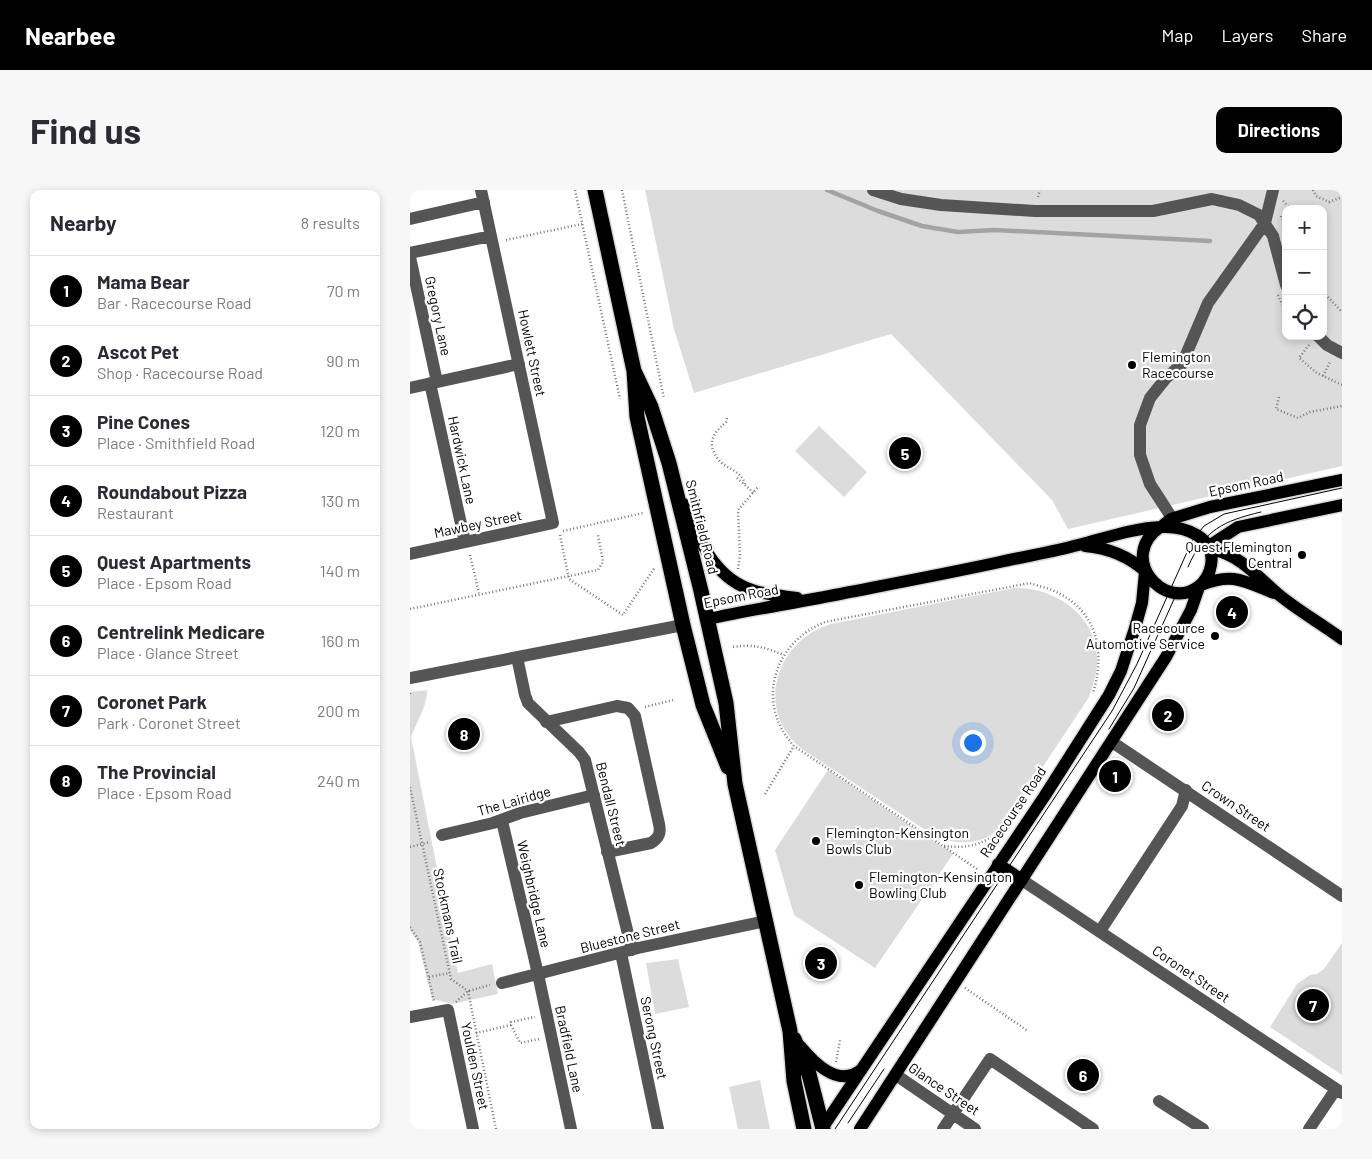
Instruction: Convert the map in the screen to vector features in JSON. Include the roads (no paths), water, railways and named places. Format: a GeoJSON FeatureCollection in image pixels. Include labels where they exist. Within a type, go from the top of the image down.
{"type":"FeatureCollection","features":[{"type":"Feature","properties":{"kind":"highway","name":"Smithfield Road"},"geometry":{"type":"LineString","coordinates":[[595,190],[634,371],[637,417],[683,625],[703,705],[735,784]]}},
{"type":"Feature","properties":{"kind":"highway","name":"Smithfield Road"},"geometry":{"type":"LineString","coordinates":[[634,371],[651,408],[660,434],[676,488],[708,619],[726,703],[735,784],[791,1034],[794,1081],[804,1129]]}},
{"type":"Feature","properties":{"kind":"highway"},"geometry":{"type":"LineString","coordinates":[[648,471],[654,443],[660,434]]}},
{"type":"Feature","properties":{"kind":"highway","name":"Epsom Road"},"geometry":{"type":"LineString","coordinates":[[683,625],[708,619]]}},
{"type":"Feature","properties":{"kind":"highway","name":"Smithfield Road"},"geometry":{"type":"LineString","coordinates":[[791,1034],[810,1079],[822,1128]]}},
{"type":"Feature","properties":{"kind":"main road","name":"Epsom Road"},"geometry":{"type":"LineString","coordinates":[[708,619],[926,578],[1077,546],[1113,535],[1161,527],[1172,518],[1210,507],[1342,480]]}},
{"type":"Feature","properties":{"kind":"main road"},"geometry":{"type":"LineString","coordinates":[[676,488],[704,548],[727,577],[735,583],[755,591],[809,600]]}},
{"type":"Feature","properties":{"kind":"main road"},"geometry":{"type":"LineString","coordinates":[[1210,547],[1238,527],[1342,505]]}},
{"type":"Feature","properties":{"kind":"main road"},"geometry":{"type":"LineString","coordinates":[[1279,594],[1234,578],[1223,578],[1184,592],[1171,592],[1156,584],[1145,571],[1142,561],[1144,546],[1149,537],[1161,527],[1191,532],[1204,540],[1210,547],[1231,556],[1262,578],[1279,594],[1342,639]]}},
{"type":"Feature","properties":{"kind":"main road","name":"Epsom Road"},"geometry":{"type":"LineString","coordinates":[[1077,546],[1111,550],[1145,571]]}},
{"type":"Feature","properties":{"kind":"main road"},"geometry":{"type":"LineString","coordinates":[[860,1129],[1166,657],[1191,610],[1200,586],[1210,571],[1212,560],[1210,547]]}},
{"type":"Feature","properties":{"kind":"main road","name":"Racecourse Road"},"geometry":{"type":"LineString","coordinates":[[822,1128],[1084,735],[1117,680],[1140,610],[1145,571]]}},
{"type":"Feature","properties":{"kind":"main road"},"geometry":{"type":"LineString","coordinates":[[998,864],[1022,880]]}},
{"type":"Feature","properties":{"kind":"main road"},"geometry":{"type":"LineString","coordinates":[[791,1034],[811,1059],[828,1072],[848,1076],[856,1074],[861,1070]]}},
{"type":"Feature","properties":{"kind":"street"},"geometry":{"type":"LineString","coordinates":[[873,190],[901,198],[942,205],[1036,211],[1153,211],[1212,199],[1239,204],[1259,215],[1265,223],[1273,236],[1282,270]]}},
{"type":"Feature","properties":{"kind":"street"},"geometry":{"type":"LineString","coordinates":[[1172,518],[1150,484],[1140,454],[1140,424],[1150,398],[1166,378],[1182,364],[1208,303],[1265,223],[1273,190]]}},
{"type":"Feature","properties":{"kind":"street"},"geometry":{"type":"LineString","coordinates":[[410,219],[482,196]]}},
{"type":"Feature","properties":{"kind":"street","name":"Howlett Street"},"geometry":{"type":"LineString","coordinates":[[482,196],[556,527]]}},
{"type":"Feature","properties":{"kind":"street"},"geometry":{"type":"LineString","coordinates":[[410,253],[492,239]]}},
{"type":"Feature","properties":{"kind":"street","name":"Gregory Lane"},"geometry":{"type":"LineString","coordinates":[[410,257],[433,382]]}},
{"type":"Feature","properties":{"kind":"street"},"geometry":{"type":"LineString","coordinates":[[1313,340],[1342,353]]}},
{"type":"Feature","properties":{"kind":"street"},"geometry":{"type":"LineString","coordinates":[[410,388],[519,364]]}},
{"type":"Feature","properties":{"kind":"street","name":"Hardwick Lane"},"geometry":{"type":"LineString","coordinates":[[433,382],[467,547]]}},
{"type":"Feature","properties":{"kind":"street","name":"Mawbey Street"},"geometry":{"type":"LineString","coordinates":[[410,554],[467,547],[556,527]]}},
{"type":"Feature","properties":{"kind":"street","name":"Epsom Road"},"geometry":{"type":"LineString","coordinates":[[416,677],[683,625]]}},
{"type":"Feature","properties":{"kind":"street","name":"Bendall Street"},"geometry":{"type":"LineString","coordinates":[[517,657],[527,701],[583,757],[607,852],[626,952]]}},
{"type":"Feature","properties":{"kind":"street"},"geometry":{"type":"LineString","coordinates":[[546,722],[617,706],[625,706],[631,710],[636,720],[660,834],[651,843],[607,852]]}},
{"type":"Feature","properties":{"kind":"street","name":"Crown Street"},"geometry":{"type":"LineString","coordinates":[[1112,742],[1342,896]]}},
{"type":"Feature","properties":{"kind":"street"},"geometry":{"type":"LineString","coordinates":[[1100,931],[1182,806],[1186,790]]}},
{"type":"Feature","properties":{"kind":"street","name":"The Lairidge"},"geometry":{"type":"LineString","coordinates":[[442,835],[502,821],[520,813],[594,795]]}},
{"type":"Feature","properties":{"kind":"street","name":"Weighbridge Lane"},"geometry":{"type":"LineString","coordinates":[[502,821],[538,974]]}},
{"type":"Feature","properties":{"kind":"street","name":"Coronet Street"},"geometry":{"type":"LineString","coordinates":[[1022,880],[1339,1091]]}},
{"type":"Feature","properties":{"kind":"street","name":"Bluestone Street"},"geometry":{"type":"LineString","coordinates":[[502,983],[626,952],[766,921]]}},
{"type":"Feature","properties":{"kind":"street","name":"Serong Street"},"geometry":{"type":"LineString","coordinates":[[626,952],[658,1129]]}},
{"type":"Feature","properties":{"kind":"street","name":"Bradfield Lane"},"geometry":{"type":"LineString","coordinates":[[538,974],[571,1129]]}},
{"type":"Feature","properties":{"kind":"street","name":"Youlden Street"},"geometry":{"type":"LineString","coordinates":[[410,1017],[442,1011],[473,1129]]}},
{"type":"Feature","properties":{"kind":"street"},"geometry":{"type":"LineString","coordinates":[[943,1129],[990,1059],[1093,1129]]}},
{"type":"Feature","properties":{"kind":"street","name":"Glance Street"},"geometry":{"type":"LineString","coordinates":[[896,1075],[976,1129]]}},
{"type":"Feature","properties":{"kind":"street"},"geometry":{"type":"LineString","coordinates":[[1309,1129],[1339,1091]]}},
{"type":"Feature","properties":{"kind":"street"},"geometry":{"type":"LineString","coordinates":[[1159,1101],[1202,1129]]}},
{"type":"Feature","properties":{"kind":"waterway"},"geometry":{"type":"LineString","coordinates":[[827,190],[878,211],[922,226],[958,232],[994,230],[1210,241]]}},
{"type":"Feature","properties":{"kind":"tram line"},"geometry":{"type":"LineString","coordinates":[[835,1129],[1112,711],[1137,664],[1192,541],[1204,526],[1224,514],[1342,488]]}},
{"type":"Feature","properties":{"kind":"tram line"},"geometry":{"type":"LineString","coordinates":[[1188,567],[1201,544],[1216,529],[1236,519],[1261,512]]}},
{"type":"Feature","properties":{"kind":"tram line"},"geometry":{"type":"LineString","coordinates":[[1109,729],[1134,688],[1175,597]]}},
{"type":"Feature","properties":{"kind":"tram line"},"geometry":{"type":"LineString","coordinates":[[848,1123],[884,1069]]}},
{"type":"Feature","properties":{"kind":"place","name":"Flemington Racecourse"},"geometry":{"type":"Point","coordinates":[1132,365]}},
{"type":"Feature","properties":{"kind":"place","name":"Quest Apartments"},"geometry":{"type":"Point","coordinates":[905,453]}},
{"type":"Feature","properties":{"kind":"place","name":"Quest Flemington Central"},"geometry":{"type":"Point","coordinates":[1302,555]}},
{"type":"Feature","properties":{"kind":"place","name":"Roundabout Pizza"},"geometry":{"type":"Point","coordinates":[1232,612]}},
{"type":"Feature","properties":{"kind":"place","name":"Racecource Automotive Service"},"geometry":{"type":"Point","coordinates":[1215,636]}},
{"type":"Feature","properties":{"kind":"place","name":"Ascot Pet"},"geometry":{"type":"Point","coordinates":[1168,715]}},
{"type":"Feature","properties":{"kind":"place","name":"The Provincial"},"geometry":{"type":"Point","coordinates":[464,734]}},
{"type":"Feature","properties":{"kind":"place","name":"Mama Bear"},"geometry":{"type":"Point","coordinates":[1115,776]}},
{"type":"Feature","properties":{"kind":"place","name":"Flemington-Kensington Bowls Club"},"geometry":{"type":"Point","coordinates":[816,841]}},
{"type":"Feature","properties":{"kind":"place","name":"Flemington-Kensington Bowling Club"},"geometry":{"type":"Point","coordinates":[859,885]}},
{"type":"Feature","properties":{"kind":"place","name":"Pine Cones"},"geometry":{"type":"Point","coordinates":[821,963]}},
{"type":"Feature","properties":{"kind":"place","name":"Coronet Park"},"geometry":{"type":"Point","coordinates":[1313,1005]}},
{"type":"Feature","properties":{"kind":"place","name":"Centrelink Medicare"},"geometry":{"type":"Point","coordinates":[1083,1075]}}]}
